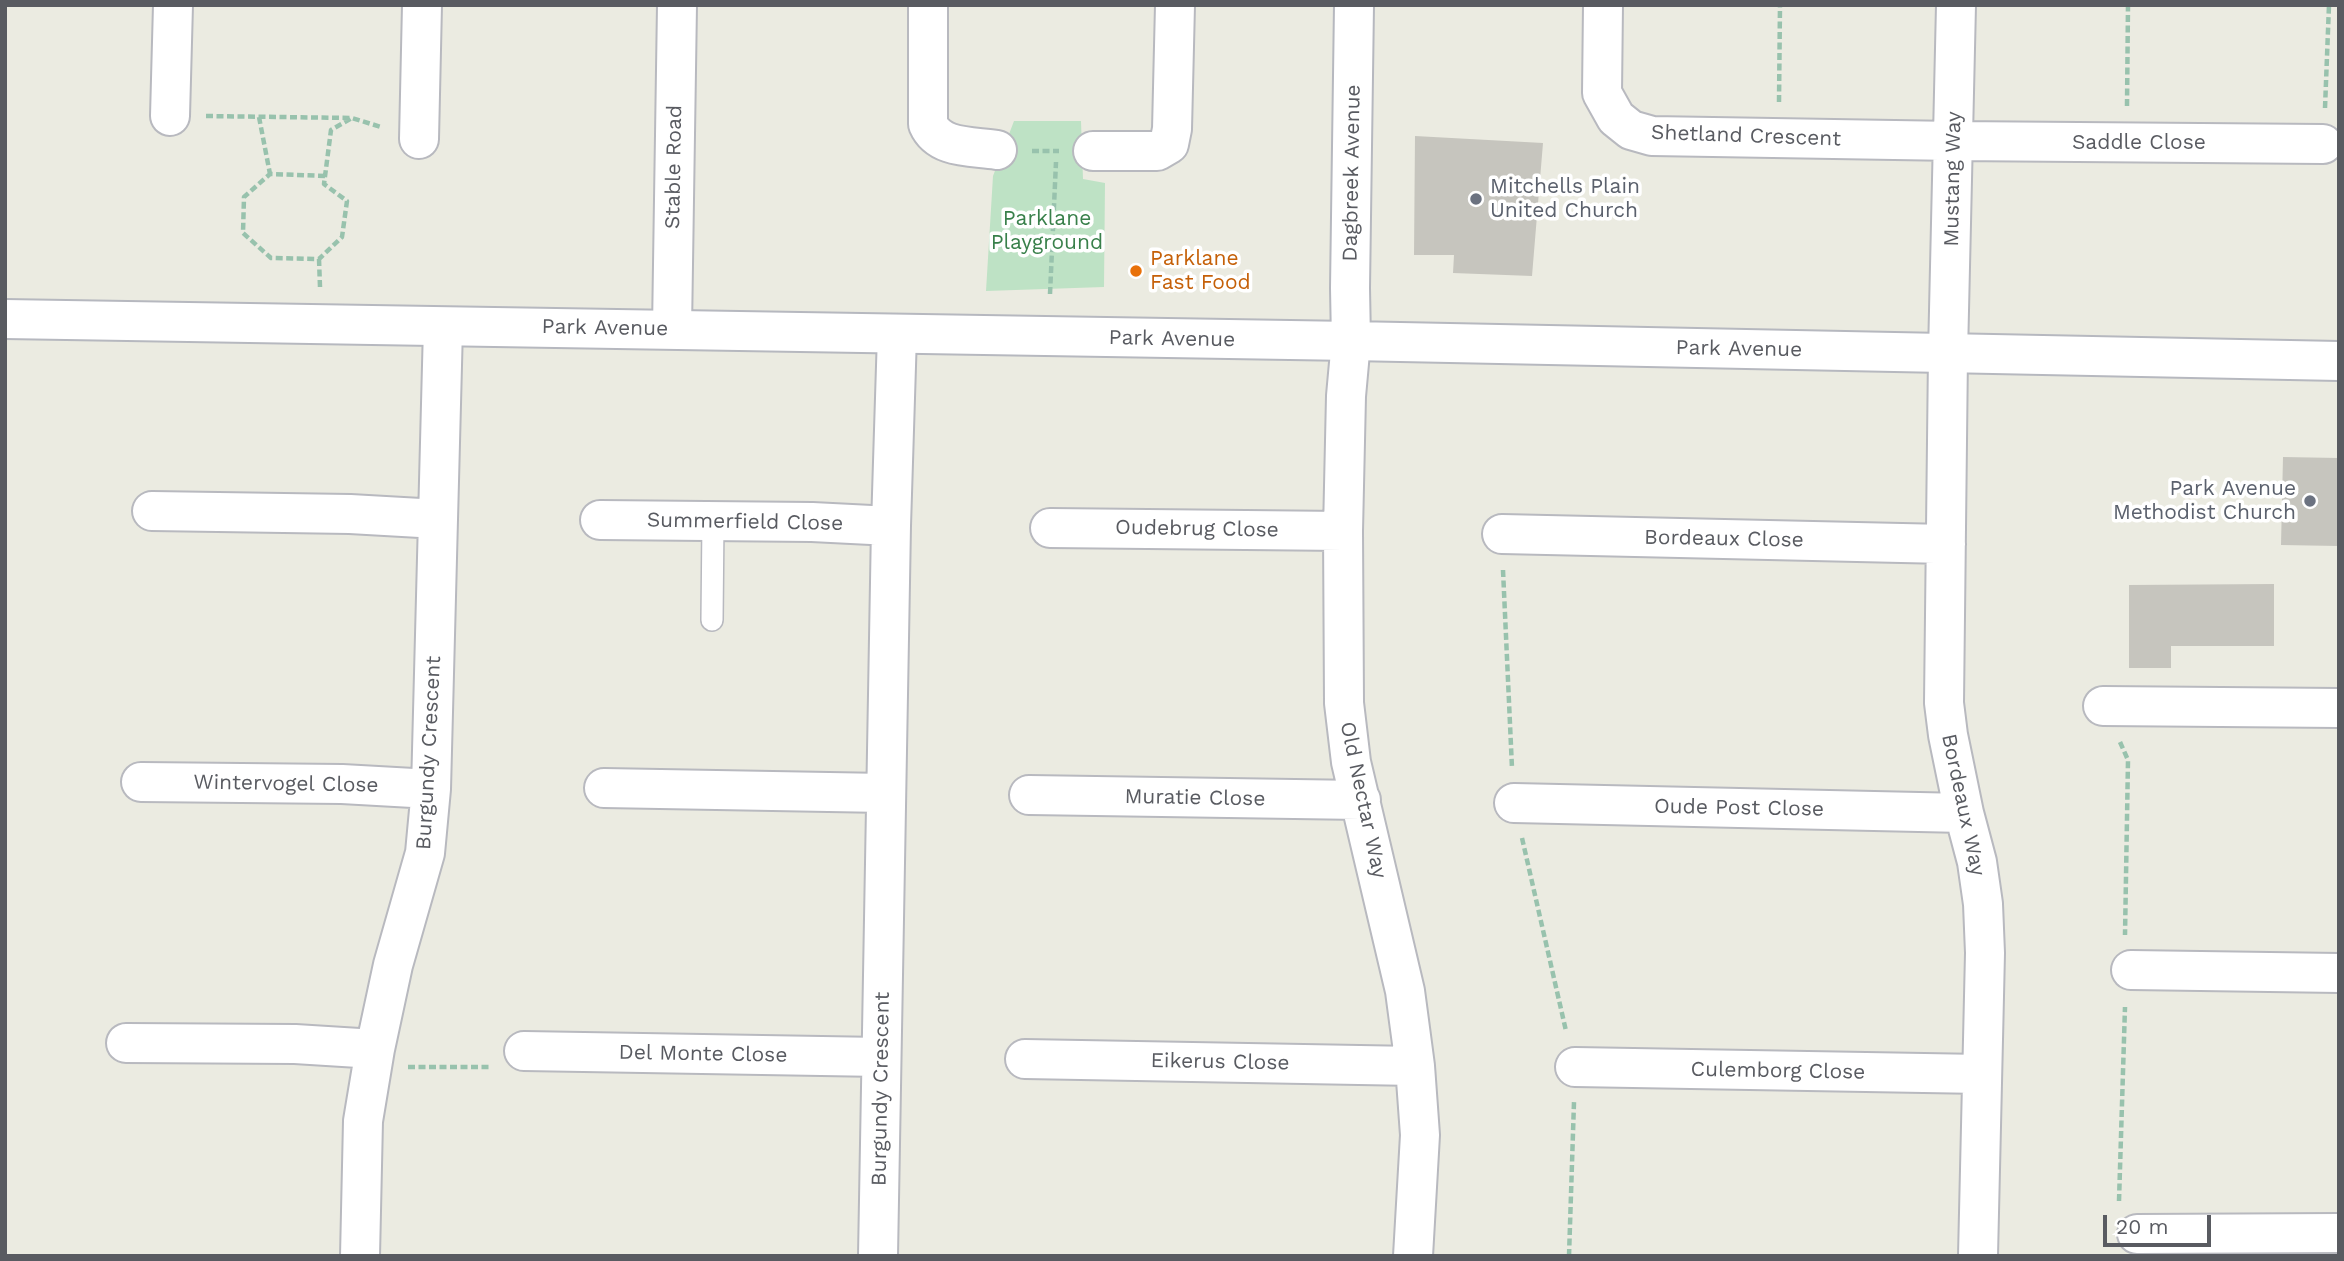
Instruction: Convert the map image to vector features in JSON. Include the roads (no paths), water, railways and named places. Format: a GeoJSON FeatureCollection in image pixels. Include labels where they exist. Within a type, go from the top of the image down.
{"type":"FeatureCollection","features":[{"type":"Feature","properties":{"kind":"street"},"geometry":{"type":"LineString","coordinates":[[170,116],[173,5]]}},
{"type":"Feature","properties":{"kind":"street"},"geometry":{"type":"LineString","coordinates":[[419,139],[422,5]]}},
{"type":"Feature","properties":{"kind":"street","name":"Stable Road"},"geometry":{"type":"LineString","coordinates":[[671,329],[677,5]]}},
{"type":"Feature","properties":{"kind":"street"},"geometry":{"type":"LineString","coordinates":[[928,5],[928,124],[932,134],[947,143],[997,150]]}},
{"type":"Feature","properties":{"kind":"street"},"geometry":{"type":"LineString","coordinates":[[1075,151],[1157,151],[1169,144],[1172,129],[1175,5]]}},
{"type":"Feature","properties":{"kind":"street","name":"Dagbreek Avenue"},"geometry":{"type":"LineString","coordinates":[[1351,341],[1354,5]]}},
{"type":"Feature","properties":{"kind":"street","name":"Shetland Crescent"},"geometry":{"type":"LineString","coordinates":[[1603,5],[1602,93],[1616,118],[1631,130],[1652,136],[1955,141]]}},
{"type":"Feature","properties":{"kind":"street","name":"Mustang Way"},"geometry":{"type":"LineString","coordinates":[[1948,354],[1955,141],[1956,5]]}},
{"type":"Feature","properties":{"kind":"street","name":"Saddle Close"},"geometry":{"type":"LineString","coordinates":[[1955,141],[2323,144]]}},
{"type":"Feature","properties":{"kind":"street","name":"Park Avenue"},"geometry":{"type":"LineString","coordinates":[[5,319],[1351,341],[2339,361]]}},
{"type":"Feature","properties":{"kind":"street","name":"Burgundy Crescent"},"geometry":{"type":"LineString","coordinates":[[360,1256],[363,1121],[393,965],[425,853],[431,789],[443,327]]}},
{"type":"Feature","properties":{"kind":"street","name":"Burgundy Crescent"},"geometry":{"type":"LineString","coordinates":[[878,1256],[885,793],[897,334]]}},
{"type":"Feature","properties":{"kind":"street","name":"Old Nectar Way"},"geometry":{"type":"LineString","coordinates":[[1351,341],[1346,396],[1343,531],[1344,703],[1351,762],[1405,991],[1415,1066],[1420,1135],[1413,1256]]}},
{"type":"Feature","properties":{"kind":"street","name":"Bordeaux Way"},"geometry":{"type":"LineString","coordinates":[[1948,354],[1944,703],[1964,813],[1977,862],[1983,904],[1985,953],[1978,1256]]}},
{"type":"Feature","properties":{"kind":"street"},"geometry":{"type":"LineString","coordinates":[[152,512],[350,514],[438,519]]}},
{"type":"Feature","properties":{"kind":"street","name":"Summerfield Close"},"geometry":{"type":"LineString","coordinates":[[600,520],[891,526]]}},
{"type":"Feature","properties":{"kind":"street","name":"Oudebrug Close"},"geometry":{"type":"LineString","coordinates":[[1050,528],[1343,531]]}},
{"type":"Feature","properties":{"kind":"street","name":"Bordeaux Close"},"geometry":{"type":"LineString","coordinates":[[1502,534],[1946,544]]}},
{"type":"Feature","properties":{"kind":"street"},"geometry":{"type":"LineString","coordinates":[[2104,706],[2339,708]]}},
{"type":"Feature","properties":{"kind":"street","name":"Wintervogel Close"},"geometry":{"type":"LineString","coordinates":[[141,782],[342,784],[431,789]]}},
{"type":"Feature","properties":{"kind":"street"},"geometry":{"type":"LineString","coordinates":[[604,788],[885,793]]}},
{"type":"Feature","properties":{"kind":"street","name":"Muratie Close"},"geometry":{"type":"LineString","coordinates":[[1029,795],[1361,800]]}},
{"type":"Feature","properties":{"kind":"street","name":"Oude Post Close"},"geometry":{"type":"LineString","coordinates":[[1514,803],[1964,813]]}},
{"type":"Feature","properties":{"kind":"street"},"geometry":{"type":"LineString","coordinates":[[2132,970],[2339,973]]}},
{"type":"Feature","properties":{"kind":"street"},"geometry":{"type":"LineString","coordinates":[[125,1043],[295,1044],[373,1058]]}},
{"type":"Feature","properties":{"kind":"street","name":"Del Monte Close"},"geometry":{"type":"LineString","coordinates":[[524,1051],[881,1057]]}},
{"type":"Feature","properties":{"kind":"street","name":"Eikerus Close"},"geometry":{"type":"LineString","coordinates":[[1025,1059],[1415,1066]]}},
{"type":"Feature","properties":{"kind":"street","name":"Culemborg Close"},"geometry":{"type":"LineString","coordinates":[[1575,1067],[1982,1074]]}},
{"type":"Feature","properties":{"kind":"street"},"geometry":{"type":"LineString","coordinates":[[2137,1234],[2339,1233]]}},
{"type":"Feature","properties":{"kind":"lane"},"geometry":{"type":"LineString","coordinates":[[712,620],[713,521]]}},
{"type":"Feature","properties":{"kind":"place","name":"Mitchells Plain United Church"},"geometry":{"type":"Point","coordinates":[1476,199]}},
{"type":"Feature","properties":{"kind":"place","name":"Parklane Fast Food"},"geometry":{"type":"Point","coordinates":[1136,271]}},
{"type":"Feature","properties":{"kind":"place","name":"Park Avenue Methodist Church"},"geometry":{"type":"Point","coordinates":[2310,501]}},
{"type":"Feature","properties":{"kind":"park label","name":"Parklane Playground"},"geometry":{"type":"Point","coordinates":[1047,231]}}]}
